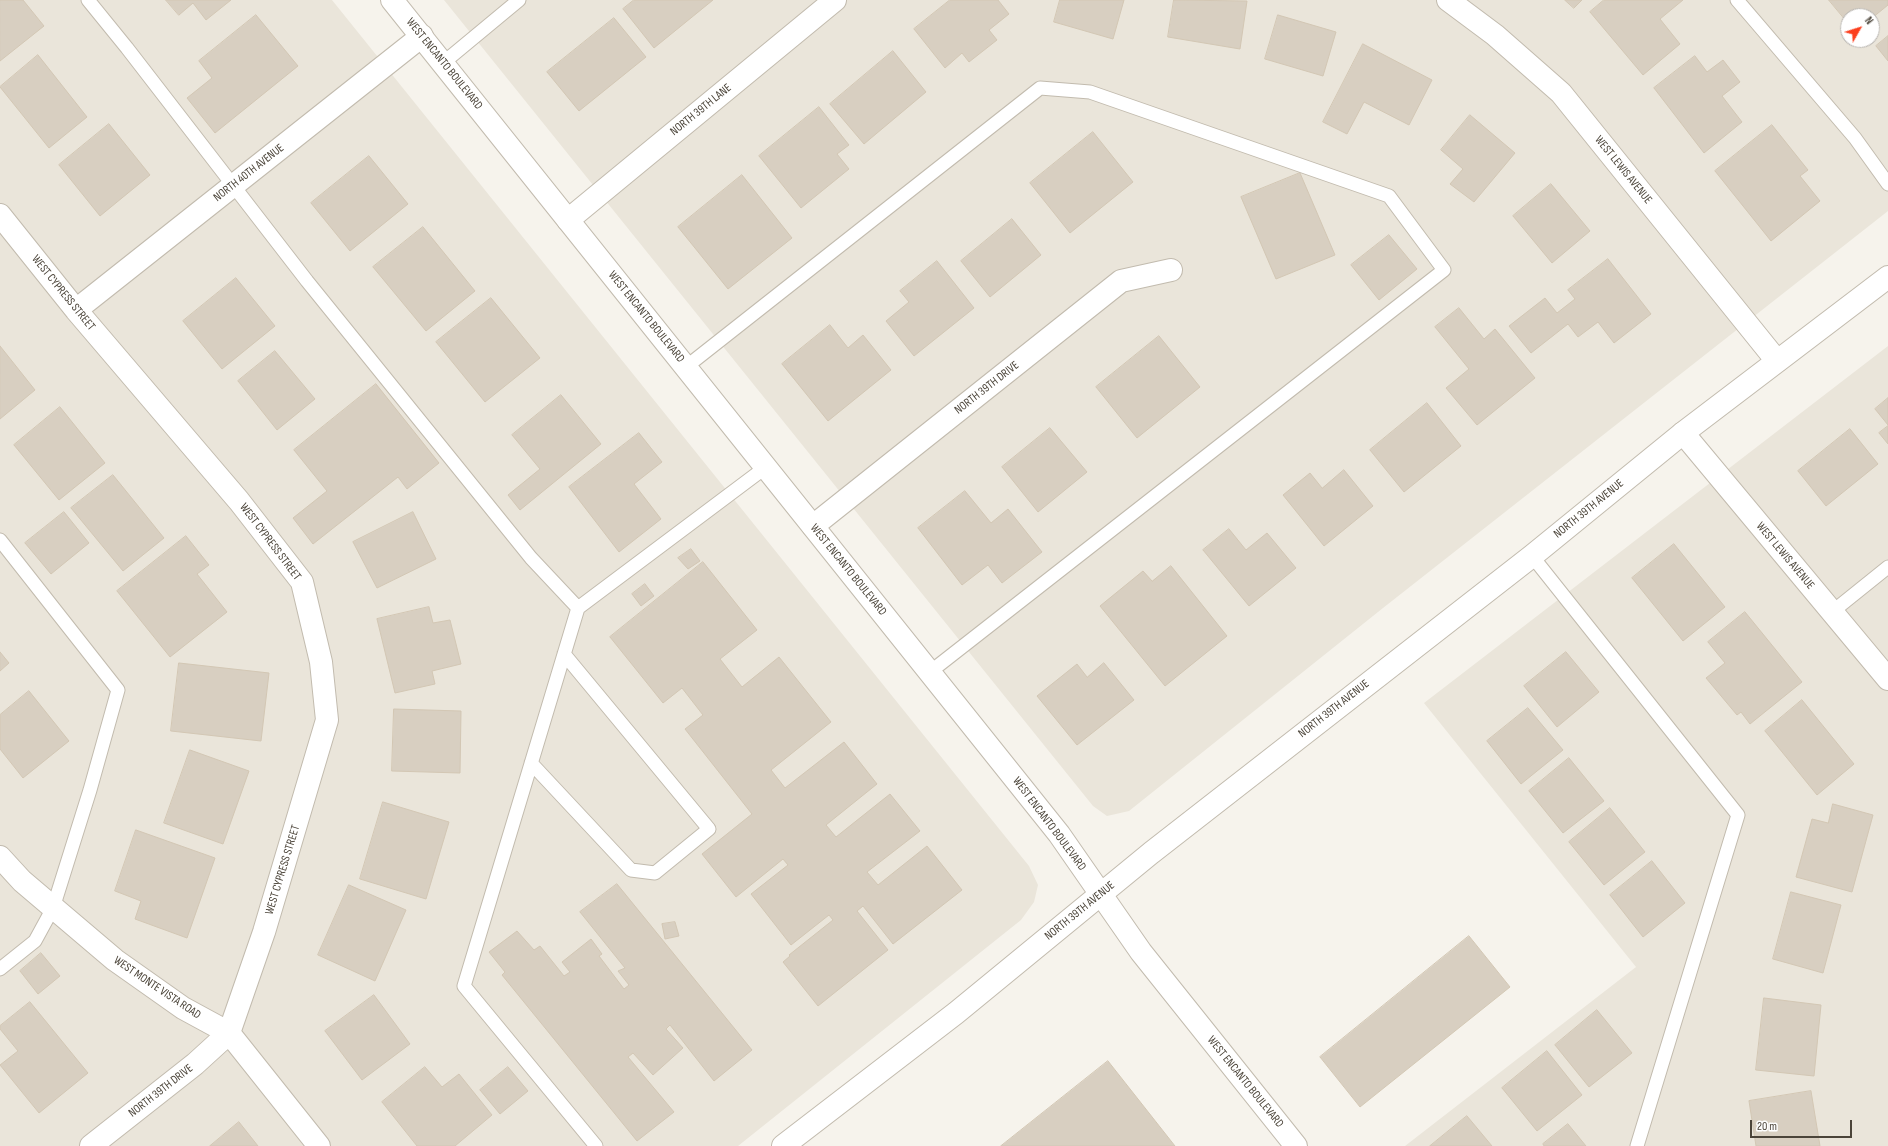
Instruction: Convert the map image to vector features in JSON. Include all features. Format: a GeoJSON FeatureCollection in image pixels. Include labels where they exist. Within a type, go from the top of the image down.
{"type":"FeatureCollection","features":[{"type":"Feature","properties":{"kind":"street","name":"WEST ENCANTO BOULEVARD"},"geometry":{"type":"LineString","coordinates":[[392,0],[1059,834],[1141,952],[1296,1146]]}},
{"type":"Feature","properties":{"kind":"street","name":"NORTH 39TH LANE"},"geometry":{"type":"LineString","coordinates":[[568,220],[835,0]]}},
{"type":"Feature","properties":{"kind":"street","name":"WEST LEWIS AVENUE"},"geometry":{"type":"LineString","coordinates":[[1448,0],[1495,35],[1560,93],[1777,361]]}},
{"type":"Feature","properties":{"kind":"street","name":"NORTH 40TH AVENUE"},"geometry":{"type":"LineString","coordinates":[[76,310],[422,36]]}},
{"type":"Feature","properties":{"kind":"street","name":"WEST CYPRESS STREET"},"geometry":{"type":"LineString","coordinates":[[0,215],[76,310],[239,501],[302,582],[321,662],[327,720],[264,932],[229,1033]]}},
{"type":"Feature","properties":{"kind":"street","name":"NORTH 39TH DRIVE"},"geometry":{"type":"LineString","coordinates":[[813,526],[1121,281],[1170,270]]}},
{"type":"Feature","properties":{"kind":"street","name":"NORTH 39TH AVENUE"},"geometry":{"type":"LineString","coordinates":[[783,1146],[956,1013],[1101,894],[1372,679],[1532,556],[1682,433],[1888,277]]}},
{"type":"Feature","properties":{"kind":"street","name":"WEST LEWIS AVENUE"},"geometry":{"type":"LineString","coordinates":[[1682,433],[1888,679]]}},
{"type":"Feature","properties":{"kind":"street","name":"WEST MONTE VISTA ROAD"},"geometry":{"type":"LineString","coordinates":[[0,857],[22,881],[121,965],[183,1008],[229,1033],[319,1146]]}},
{"type":"Feature","properties":{"kind":"street","name":"NORTH 39TH DRIVE"},"geometry":{"type":"LineString","coordinates":[[91,1146],[195,1064],[229,1033]]}},
{"type":"Feature","properties":{"kind":"lane"},"geometry":{"type":"LineString","coordinates":[[88,0],[234,185],[307,281],[526,552],[578,608]]}},
{"type":"Feature","properties":{"kind":"lane"},"geometry":{"type":"LineString","coordinates":[[443,62],[519,0]]}},
{"type":"Feature","properties":{"kind":"lane"},"geometry":{"type":"LineString","coordinates":[[1737,0],[1855,138],[1888,184]]}},
{"type":"Feature","properties":{"kind":"lane"},"geometry":{"type":"LineString","coordinates":[[686,368],[1040,88],[1090,92],[1389,196],[1444,270],[930,672]]}},
{"type":"Feature","properties":{"kind":"lane"},"geometry":{"type":"LineString","coordinates":[[596,1146],[464,986],[578,608],[766,467]]}},
{"type":"Feature","properties":{"kind":"lane"},"geometry":{"type":"LineString","coordinates":[[0,540],[118,690],[90,790],[53,908],[35,941],[0,969]]}},
{"type":"Feature","properties":{"kind":"lane"},"geometry":{"type":"LineString","coordinates":[[1532,556],[1738,815],[1637,1146]]}},
{"type":"Feature","properties":{"kind":"lane"},"geometry":{"type":"LineString","coordinates":[[1832,612],[1888,566]]}},
{"type":"Feature","properties":{"kind":"lane"},"geometry":{"type":"LineString","coordinates":[[531,763],[631,870],[655,873],[709,829],[564,654]]}},
{"type":"Feature","properties":{"kind":"shaded area"},"geometry":{"type":"Polygon","coordinates":[[[0,0],[332,0],[1029,866],[1038,885],[1034,902],[1021,920],[738,1146],[0,1146],[0,0]]]}},
{"type":"Feature","properties":{"kind":"shaded area"},"geometry":{"type":"Polygon","coordinates":[[[444,0],[1888,0],[1888,211],[1383,608],[1129,811],[1107,816],[1093,806],[444,0]]]}},
{"type":"Feature","properties":{"kind":"shaded area"},"geometry":{"type":"Polygon","coordinates":[[[1888,346],[1888,1146],[1405,1146],[1636,967],[1424,703],[1888,346]]]}},
{"type":"Feature","properties":{"kind":"building"},"geometry":{"type":"Polygon","coordinates":[[[0,0],[23,0],[44,26],[0,61],[0,0]]]}},
{"type":"Feature","properties":{"kind":"building"},"geometry":{"type":"Polygon","coordinates":[[[166,0],[231,0],[206,20],[193,3],[179,15],[166,0]]]}},
{"type":"Feature","properties":{"kind":"building"},"geometry":{"type":"Polygon","coordinates":[[[634,0],[713,0],[654,48],[623,9],[634,0]]]}},
{"type":"Feature","properties":{"kind":"building"},"geometry":{"type":"Polygon","coordinates":[[[950,0],[998,0],[1009,14],[989,30],[997,40],[969,62],[962,53],[945,68],[914,29],[950,0]]]}},
{"type":"Feature","properties":{"kind":"building"},"geometry":{"type":"Polygon","coordinates":[[[1060,0],[1124,0],[1113,39],[1054,22],[1060,0]]]}},
{"type":"Feature","properties":{"kind":"building"},"geometry":{"type":"Polygon","coordinates":[[[1174,0],[1247,1],[1240,49],[1168,37],[1174,0]]]}},
{"type":"Feature","properties":{"kind":"building"},"geometry":{"type":"Polygon","coordinates":[[[1565,0],[1582,0],[1574,8],[1565,0]]]}},
{"type":"Feature","properties":{"kind":"building"},"geometry":{"type":"Polygon","coordinates":[[[1604,0],[1683,0],[1660,19],[1680,44],[1643,75],[1590,12],[1604,0]]]}},
{"type":"Feature","properties":{"kind":"building"},"geometry":{"type":"Polygon","coordinates":[[[1829,0],[1888,0],[1888,5],[1880,12],[1880,8],[1840,8],[1840,13],[1829,0]]]}},
{"type":"Feature","properties":{"kind":"building"},"geometry":{"type":"Polygon","coordinates":[[[256,15],[298,66],[215,133],[187,98],[212,78],[199,61],[256,15]]]}},
{"type":"Feature","properties":{"kind":"building"},"geometry":{"type":"Polygon","coordinates":[[[1278,15],[1336,32],[1323,76],[1265,59],[1278,15]]]}},
{"type":"Feature","properties":{"kind":"building"},"geometry":{"type":"Polygon","coordinates":[[[614,18],[646,57],[579,111],[547,72],[614,18]]]}},
{"type":"Feature","properties":{"kind":"building"},"geometry":{"type":"Polygon","coordinates":[[[1888,36],[1888,61],[1878,48],[1880,48],[1880,43],[1888,36]]]}},
{"type":"Feature","properties":{"kind":"building"},"geometry":{"type":"Polygon","coordinates":[[[1363,44],[1432,80],[1409,125],[1364,102],[1347,134],[1323,122],[1363,44]]]}},
{"type":"Feature","properties":{"kind":"building"},"geometry":{"type":"Polygon","coordinates":[[[893,51],[926,92],[864,144],[830,104],[893,51]]]}},
{"type":"Feature","properties":{"kind":"building"},"geometry":{"type":"Polygon","coordinates":[[[38,55],[87,117],[49,148],[0,87],[38,55]]]}},
{"type":"Feature","properties":{"kind":"building"},"geometry":{"type":"Polygon","coordinates":[[[1695,56],[1707,72],[1723,60],[1740,82],[1722,96],[1742,122],[1704,153],[1654,88],[1695,56]]]}},
{"type":"Feature","properties":{"kind":"building"},"geometry":{"type":"Polygon","coordinates":[[[819,107],[849,145],[837,154],[849,169],[801,208],[759,156],[819,107]]]}},
{"type":"Feature","properties":{"kind":"building"},"geometry":{"type":"Polygon","coordinates":[[[1470,115],[1515,153],[1474,202],[1450,184],[1463,169],[1441,150],[1470,115]]]}},
{"type":"Feature","properties":{"kind":"building"},"geometry":{"type":"Polygon","coordinates":[[[109,124],[150,175],[100,216],[59,165],[109,124]]]}},
{"type":"Feature","properties":{"kind":"building"},"geometry":{"type":"Polygon","coordinates":[[[1772,125],[1808,170],[1800,176],[1820,201],[1771,241],[1715,171],[1772,125]]]}},
{"type":"Feature","properties":{"kind":"building"},"geometry":{"type":"Polygon","coordinates":[[[1093,132],[1133,182],[1070,233],[1030,183],[1093,132]]]}},
{"type":"Feature","properties":{"kind":"building"},"geometry":{"type":"Polygon","coordinates":[[[369,156],[408,204],[350,251],[311,203],[369,156]]]}},
{"type":"Feature","properties":{"kind":"building"},"geometry":{"type":"Polygon","coordinates":[[[1300,173],[1335,255],[1276,279],[1241,197],[1300,173]]]}},
{"type":"Feature","properties":{"kind":"building"},"geometry":{"type":"Polygon","coordinates":[[[742,175],[792,238],[728,289],[678,227],[742,175]]]}},
{"type":"Feature","properties":{"kind":"building"},"geometry":{"type":"Polygon","coordinates":[[[1551,184],[1590,231],[1552,263],[1513,216],[1551,184]]]}},
{"type":"Feature","properties":{"kind":"building"},"geometry":{"type":"Polygon","coordinates":[[[1012,219],[1041,255],[990,297],[961,261],[1012,219]]]}},
{"type":"Feature","properties":{"kind":"building"},"geometry":{"type":"Polygon","coordinates":[[[423,227],[475,291],[426,331],[373,267],[423,227]]]}},
{"type":"Feature","properties":{"kind":"building"},"geometry":{"type":"Polygon","coordinates":[[[1389,235],[1417,269],[1379,300],[1351,265],[1389,235]]]}},
{"type":"Feature","properties":{"kind":"building"},"geometry":{"type":"Polygon","coordinates":[[[1608,259],[1651,314],[1614,343],[1598,322],[1578,337],[1568,324],[1531,353],[1509,326],[1545,298],[1557,313],[1575,299],[1568,290],[1608,259]]]}},
{"type":"Feature","properties":{"kind":"building"},"geometry":{"type":"Polygon","coordinates":[[[937,261],[974,308],[914,356],[886,321],[909,302],[900,291],[937,261]]]}},
{"type":"Feature","properties":{"kind":"building"},"geometry":{"type":"Polygon","coordinates":[[[236,278],[275,326],[222,369],[183,321],[236,278]]]}},
{"type":"Feature","properties":{"kind":"building"},"geometry":{"type":"Polygon","coordinates":[[[491,298],[540,358],[485,402],[436,342],[491,298]]]}},
{"type":"Feature","properties":{"kind":"building"},"geometry":{"type":"Polygon","coordinates":[[[1459,308],[1484,339],[1495,329],[1535,378],[1477,425],[1446,388],[1469,369],[1435,327],[1459,308]]]}},
{"type":"Feature","properties":{"kind":"building"},"geometry":{"type":"Polygon","coordinates":[[[830,325],[848,348],[863,335],[891,370],[828,421],[782,364],[830,325]]]}},
{"type":"Feature","properties":{"kind":"building"},"geometry":{"type":"Polygon","coordinates":[[[1159,336],[1200,387],[1137,438],[1096,387],[1159,336]]]}},
{"type":"Feature","properties":{"kind":"building"},"geometry":{"type":"Polygon","coordinates":[[[0,346],[35,390],[0,419],[0,346]]]}},
{"type":"Feature","properties":{"kind":"building"},"geometry":{"type":"Polygon","coordinates":[[[275,351],[315,399],[277,430],[238,381],[275,351]]]}},
{"type":"Feature","properties":{"kind":"building"},"geometry":{"type":"Polygon","coordinates":[[[376,384],[439,463],[407,489],[398,477],[313,544],[293,518],[327,491],[294,450],[376,384]]]}},
{"type":"Feature","properties":{"kind":"building"},"geometry":{"type":"Polygon","coordinates":[[[561,395],[601,444],[520,510],[508,495],[540,469],[512,435],[561,395]]]}},
{"type":"Feature","properties":{"kind":"building"},"geometry":{"type":"Polygon","coordinates":[[[1888,398],[1888,425],[1875,409],[1888,398]]]}},
{"type":"Feature","properties":{"kind":"building"},"geometry":{"type":"Polygon","coordinates":[[[1427,403],[1461,446],[1404,492],[1370,450],[1427,403]]]}},
{"type":"Feature","properties":{"kind":"building"},"geometry":{"type":"Polygon","coordinates":[[[60,407],[105,463],[59,500],[14,445],[60,407]]]}},
{"type":"Feature","properties":{"kind":"building"},"geometry":{"type":"Polygon","coordinates":[[[1888,426],[1888,444],[1879,433],[1888,426]]]}},
{"type":"Feature","properties":{"kind":"building"},"geometry":{"type":"Polygon","coordinates":[[[1050,428],[1087,472],[1038,512],[1002,467],[1050,428]]]}},
{"type":"Feature","properties":{"kind":"building"},"geometry":{"type":"Polygon","coordinates":[[[1850,429],[1878,464],[1826,506],[1798,471],[1850,429]]]}},
{"type":"Feature","properties":{"kind":"building"},"geometry":{"type":"Polygon","coordinates":[[[639,433],[662,462],[634,484],[661,519],[619,552],[569,487],[639,433]]]}},
{"type":"Feature","properties":{"kind":"building"},"geometry":{"type":"Polygon","coordinates":[[[1344,470],[1373,506],[1324,546],[1283,495],[1310,473],[1322,488],[1344,470]]]}},
{"type":"Feature","properties":{"kind":"building"},"geometry":{"type":"Polygon","coordinates":[[[113,475],[164,538],[123,571],[71,508],[113,475]]]}},
{"type":"Feature","properties":{"kind":"building"},"geometry":{"type":"Polygon","coordinates":[[[965,491],[991,523],[1008,509],[1042,552],[1002,583],[988,565],[962,585],[918,528],[965,491]]]}},
{"type":"Feature","properties":{"kind":"building"},"geometry":{"type":"Polygon","coordinates":[[[64,512],[89,543],[51,574],[25,543],[64,512]]]}},
{"type":"Feature","properties":{"kind":"building"},"geometry":{"type":"Polygon","coordinates":[[[413,512],[436,559],[377,588],[353,542],[413,512]]]}},
{"type":"Feature","properties":{"kind":"building"},"geometry":{"type":"Polygon","coordinates":[[[1229,529],[1246,550],[1267,533],[1296,568],[1249,606],[1203,550],[1229,529]]]}},
{"type":"Feature","properties":{"kind":"building"},"geometry":{"type":"Polygon","coordinates":[[[186,536],[209,565],[197,574],[227,612],[170,657],[117,591],[186,536]]]}},
{"type":"Feature","properties":{"kind":"building"},"geometry":{"type":"Polygon","coordinates":[[[1674,544],[1725,607],[1683,641],[1632,578],[1674,544]]]}},
{"type":"Feature","properties":{"kind":"building"},"geometry":{"type":"Polygon","coordinates":[[[691,549],[700,561],[688,569],[678,558],[691,549]]]}},
{"type":"Feature","properties":{"kind":"building"},"geometry":{"type":"Polygon","coordinates":[[[703,562],[757,630],[720,659],[742,687],[779,657],[831,722],[771,770],[785,788],[844,742],[877,784],[826,825],[836,837],[890,794],[920,831],[867,872],[878,885],[927,846],[962,890],[893,944],[863,906],[857,911],[888,950],[818,1006],[783,962],[790,956],[789,955],[833,920],[829,915],[791,945],[751,894],[788,865],[783,859],[736,897],[702,854],[752,814],[685,729],[703,715],[682,688],[663,703],[610,637],[703,562]]]}},
{"type":"Feature","properties":{"kind":"building"},"geometry":{"type":"Polygon","coordinates":[[[1171,566],[1227,636],[1165,686],[1100,606],[1143,571],[1152,581],[1171,566]]]}},
{"type":"Feature","properties":{"kind":"building"},"geometry":{"type":"Polygon","coordinates":[[[645,584],[654,596],[641,606],[632,594],[645,584]]]}},
{"type":"Feature","properties":{"kind":"building"},"geometry":{"type":"Polygon","coordinates":[[[429,607],[433,623],[450,620],[461,664],[432,671],[435,684],[395,693],[377,619],[429,607]]]}},
{"type":"Feature","properties":{"kind":"building"},"geometry":{"type":"Polygon","coordinates":[[[1745,612],[1802,682],[1750,724],[1741,712],[1737,715],[1706,678],[1725,663],[1708,642],[1745,612]]]}},
{"type":"Feature","properties":{"kind":"building"},"geometry":{"type":"Polygon","coordinates":[[[0,652],[9,663],[0,671],[0,652]]]}},
{"type":"Feature","properties":{"kind":"building"},"geometry":{"type":"Polygon","coordinates":[[[1566,652],[1599,692],[1557,727],[1524,686],[1566,652]]]}},
{"type":"Feature","properties":{"kind":"building"},"geometry":{"type":"Polygon","coordinates":[[[179,663],[269,673],[261,741],[171,731],[179,663]]]}},
{"type":"Feature","properties":{"kind":"building"},"geometry":{"type":"Polygon","coordinates":[[[1104,663],[1134,700],[1077,745],[1037,696],[1077,664],[1087,677],[1104,663]]]}},
{"type":"Feature","properties":{"kind":"building"},"geometry":{"type":"Polygon","coordinates":[[[29,691],[69,741],[23,778],[0,749],[0,715],[29,691]]]}},
{"type":"Feature","properties":{"kind":"building"},"geometry":{"type":"Polygon","coordinates":[[[1802,700],[1854,764],[1817,795],[1765,731],[1802,700]]]}},
{"type":"Feature","properties":{"kind":"building"},"geometry":{"type":"Polygon","coordinates":[[[1528,708],[1563,750],[1521,784],[1487,741],[1528,708]]]}},
{"type":"Feature","properties":{"kind":"building"},"geometry":{"type":"Polygon","coordinates":[[[394,709],[461,711],[460,773],[392,771],[394,709]]]}},
{"type":"Feature","properties":{"kind":"building"},"geometry":{"type":"Polygon","coordinates":[[[190,750],[249,771],[223,844],[164,823],[190,750]]]}},
{"type":"Feature","properties":{"kind":"building"},"geometry":{"type":"Polygon","coordinates":[[[1569,758],[1604,801],[1563,833],[1529,791],[1569,758]]]}},
{"type":"Feature","properties":{"kind":"building"},"geometry":{"type":"Polygon","coordinates":[[[383,802],[449,822],[426,899],[360,879],[383,802]]]}},
{"type":"Feature","properties":{"kind":"building"},"geometry":{"type":"Polygon","coordinates":[[[1833,804],[1873,815],[1852,892],[1796,877],[1812,819],[1828,823],[1833,804]]]}},
{"type":"Feature","properties":{"kind":"building"},"geometry":{"type":"Polygon","coordinates":[[[1610,808],[1645,852],[1604,885],[1569,842],[1610,808]]]}},
{"type":"Feature","properties":{"kind":"building"},"geometry":{"type":"Polygon","coordinates":[[[136,830],[215,858],[187,938],[135,919],[141,901],[115,891],[136,830]]]}},
{"type":"Feature","properties":{"kind":"building"},"geometry":{"type":"Polygon","coordinates":[[[1652,861],[1685,903],[1643,937],[1610,895],[1652,861]]]}},
{"type":"Feature","properties":{"kind":"building"},"geometry":{"type":"Polygon","coordinates":[[[617,884],[752,1050],[714,1081],[670,1025],[666,1029],[683,1048],[653,1075],[633,1053],[628,1057],[674,1112],[637,1141],[502,975],[505,972],[489,952],[517,931],[534,950],[540,946],[564,976],[570,972],[562,962],[591,939],[602,954],[599,956],[624,989],[629,985],[618,971],[625,968],[580,912],[617,884]]]}},
{"type":"Feature","properties":{"kind":"building"},"geometry":{"type":"Polygon","coordinates":[[[349,885],[406,910],[375,981],[318,955],[349,885]]]}},
{"type":"Feature","properties":{"kind":"building"},"geometry":{"type":"Polygon","coordinates":[[[1791,892],[1841,905],[1823,973],[1773,959],[1791,892]]]}},
{"type":"Feature","properties":{"kind":"building"},"geometry":{"type":"Polygon","coordinates":[[[675,922],[679,936],[665,939],[662,924],[675,922]]]}},
{"type":"Feature","properties":{"kind":"building"},"geometry":{"type":"Polygon","coordinates":[[[1469,936],[1510,987],[1360,1107],[1320,1057],[1469,936]]]}},
{"type":"Feature","properties":{"kind":"building"},"geometry":{"type":"Polygon","coordinates":[[[41,953],[60,976],[38,994],[20,971],[41,953]]]}},
{"type":"Feature","properties":{"kind":"building"},"geometry":{"type":"Polygon","coordinates":[[[374,995],[410,1044],[362,1080],[325,1031],[374,995]]]}},
{"type":"Feature","properties":{"kind":"building"},"geometry":{"type":"Polygon","coordinates":[[[1764,998],[1821,1005],[1814,1076],[1756,1070],[1764,998]]]}},
{"type":"Feature","properties":{"kind":"building"},"geometry":{"type":"Polygon","coordinates":[[[30,1002],[88,1073],[39,1113],[0,1065],[18,1051],[0,1029],[0,1026],[30,1002]]]}},
{"type":"Feature","properties":{"kind":"building"},"geometry":{"type":"Polygon","coordinates":[[[1597,1010],[1632,1053],[1589,1087],[1555,1045],[1597,1010]]]}},
{"type":"Feature","properties":{"kind":"building"},"geometry":{"type":"Polygon","coordinates":[[[1547,1051],[1582,1095],[1537,1131],[1502,1088],[1547,1051]]]}},
{"type":"Feature","properties":{"kind":"building"},"geometry":{"type":"Polygon","coordinates":[[[1108,1061],[1175,1146],[1001,1146],[1108,1061]]]}},
{"type":"Feature","properties":{"kind":"building"},"geometry":{"type":"Polygon","coordinates":[[[425,1067],[442,1087],[459,1074],[492,1115],[455,1146],[417,1146],[382,1102],[425,1067]]]}},
{"type":"Feature","properties":{"kind":"building"},"geometry":{"type":"Polygon","coordinates":[[[508,1067],[528,1091],[500,1114],[480,1090],[508,1067]]]}},
{"type":"Feature","properties":{"kind":"building"},"geometry":{"type":"Polygon","coordinates":[[[1811,1091],[1820,1146],[1756,1146],[1749,1101],[1811,1091]]]}},
{"type":"Feature","properties":{"kind":"building"},"geometry":{"type":"Polygon","coordinates":[[[1467,1116],[1492,1146],[1430,1146],[1467,1116]]]}},
{"type":"Feature","properties":{"kind":"building"},"geometry":{"type":"Polygon","coordinates":[[[239,1122],[258,1146],[210,1146],[239,1122]]]}},
{"type":"Feature","properties":{"kind":"building"},"geometry":{"type":"Polygon","coordinates":[[[1568,1124],[1586,1146],[1544,1146],[1543,1144],[1568,1124]]]}}]}
